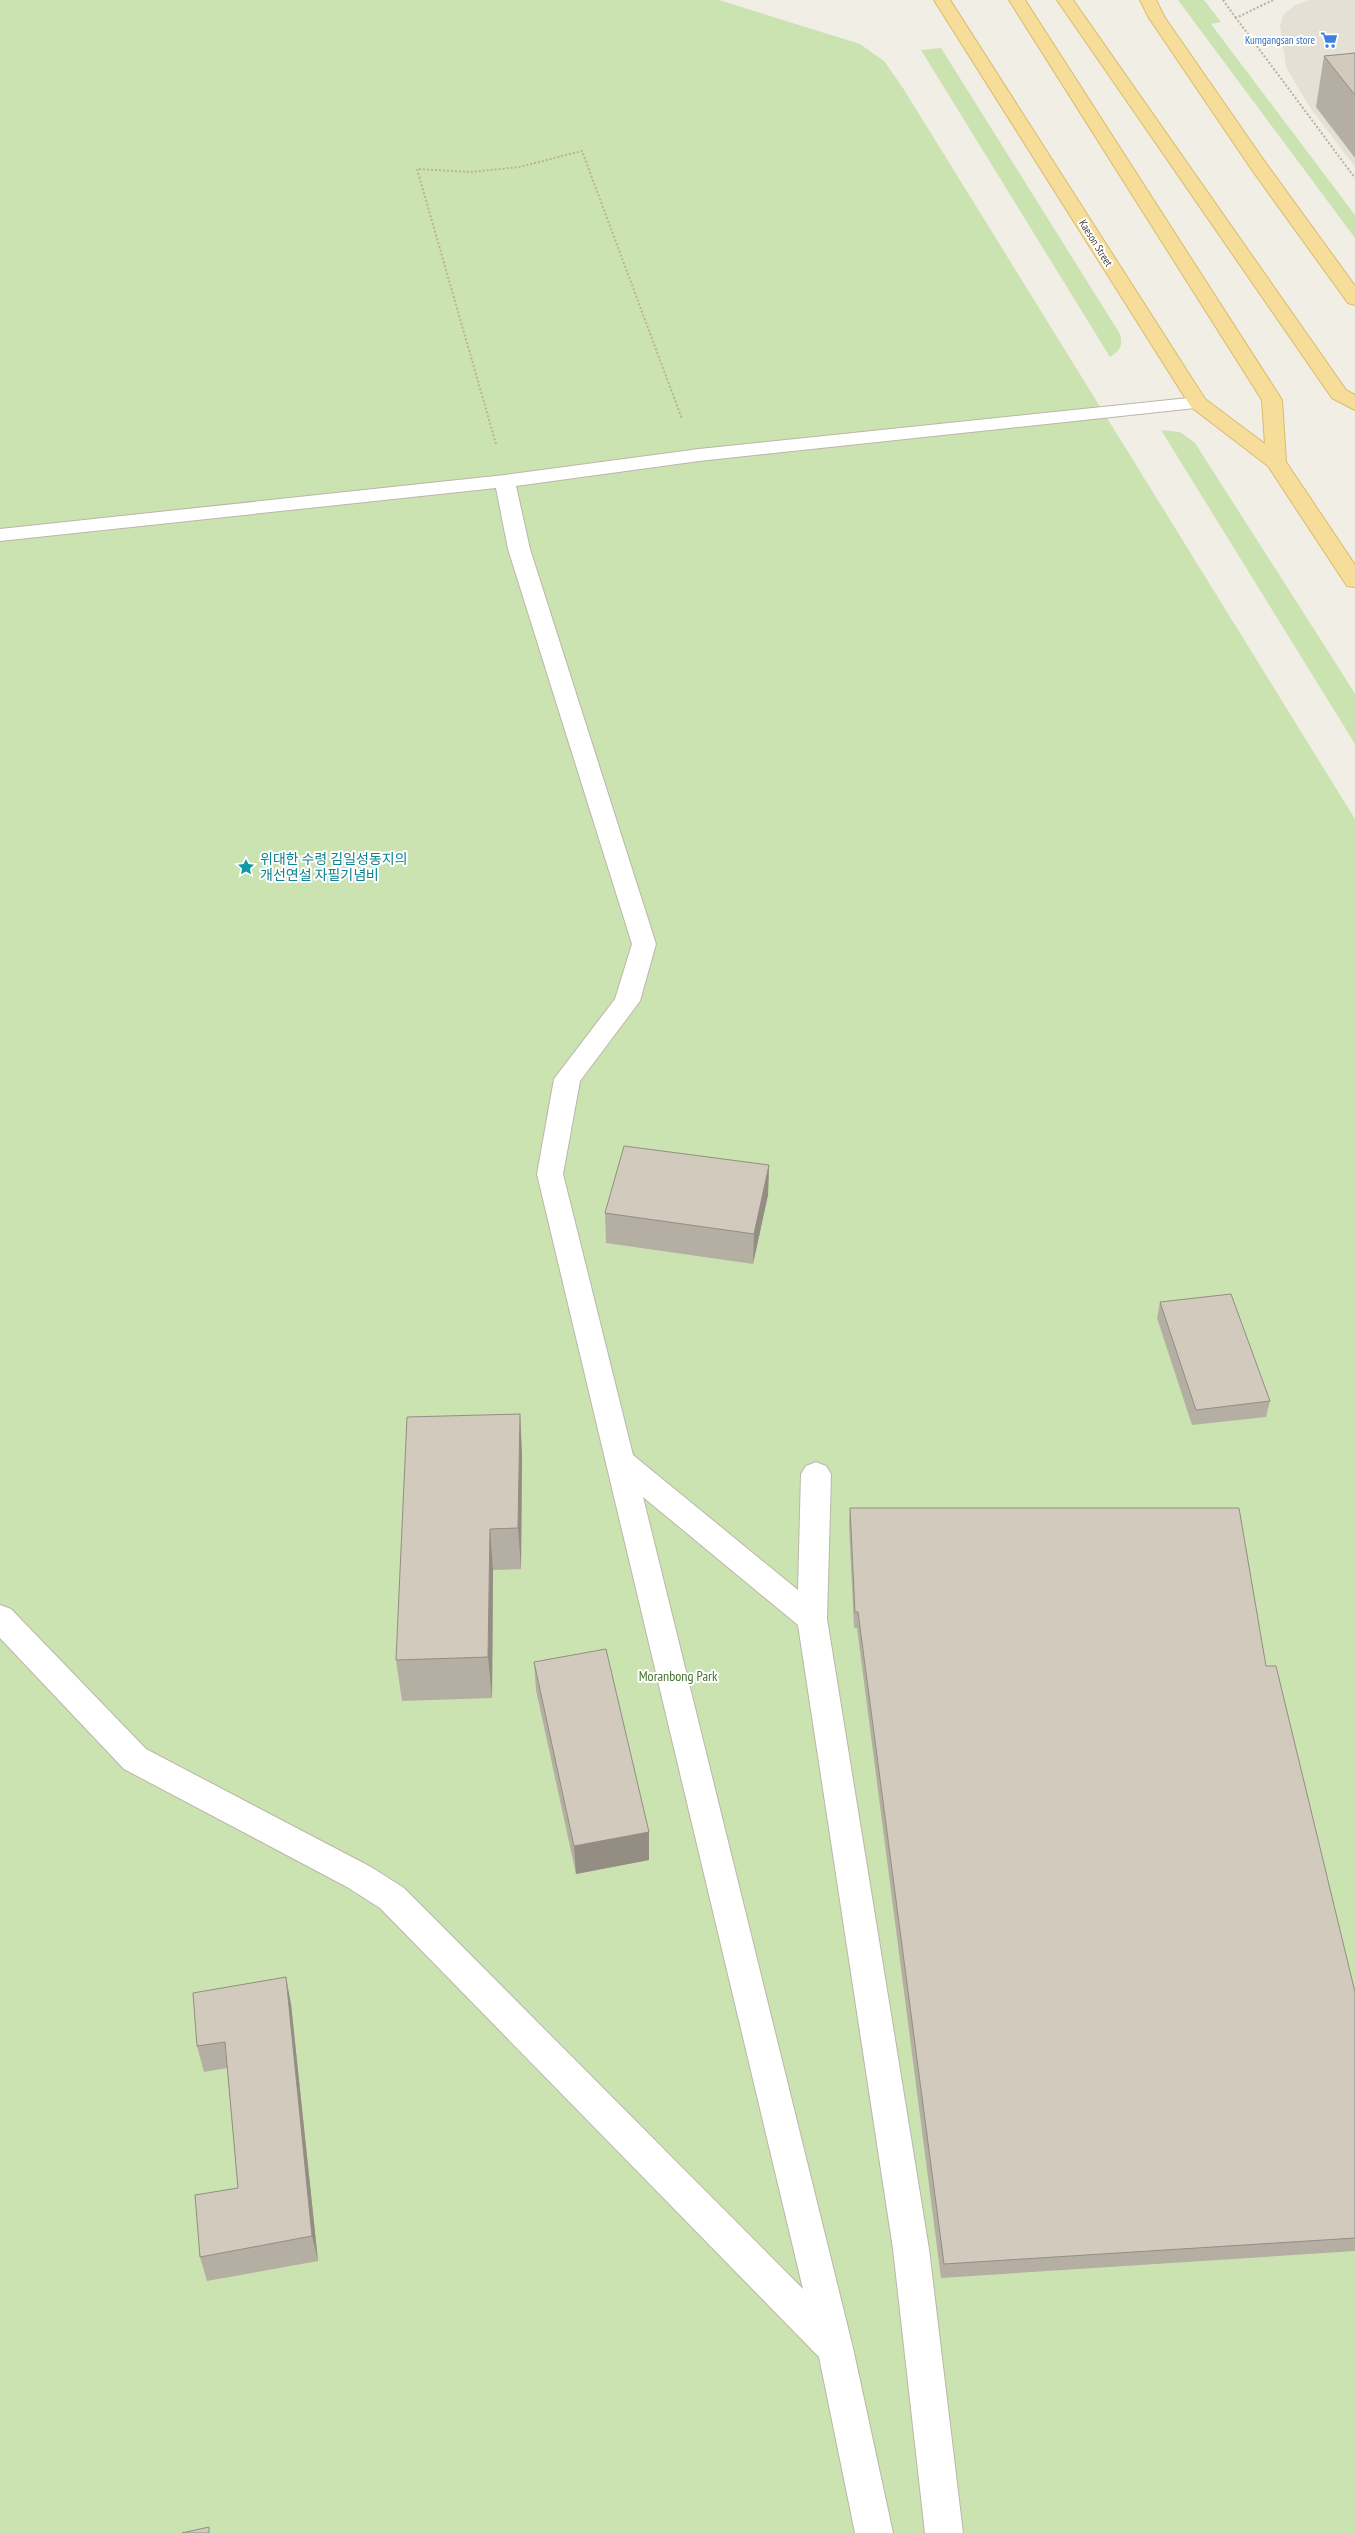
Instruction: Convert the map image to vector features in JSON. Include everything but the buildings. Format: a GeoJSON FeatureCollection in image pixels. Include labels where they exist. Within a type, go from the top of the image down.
{"type":"FeatureCollection","features":[{"type":"Feature","properties":{"kind":"main road","name":"Kaeson Street"},"geometry":{"type":"LineString","coordinates":[[942,0],[1180,377],[1198,402],[1276,462],[1355,582]]}},
{"type":"Feature","properties":{"kind":"main road","name":"Kaeson Street"},"geometry":{"type":"LineString","coordinates":[[1017,0],[1272,400],[1276,462]]}},
{"type":"Feature","properties":{"kind":"main road"},"geometry":{"type":"LineString","coordinates":[[1065,0],[1339,394],[1355,404]]}},
{"type":"Feature","properties":{"kind":"main road"},"geometry":{"type":"LineString","coordinates":[[1148,0],[1157,18],[1258,166],[1355,299]]}},
{"type":"Feature","properties":{"kind":"lane"},"geometry":{"type":"LineString","coordinates":[[0,535],[505,481],[699,455],[1198,402]]}},
{"type":"Feature","properties":{"kind":"lane"},"geometry":{"type":"LineString","coordinates":[[505,481],[519,549],[644,944],[627,1001],[567,1079],[550,1174],[835,2348],[874,2533]]}},
{"type":"Feature","properties":{"kind":"lane"},"geometry":{"type":"LineString","coordinates":[[620,1461],[812,1619]]}},
{"type":"Feature","properties":{"kind":"lane"},"geometry":{"type":"LineString","coordinates":[[816,1474],[812,1619],[911,2249],[944,2533]]}},
{"type":"Feature","properties":{"kind":"lane"},"geometry":{"type":"LineString","coordinates":[[0,1618],[135,1759],[358,1877],[392,1898],[835,2348]]}},
{"type":"Feature","properties":{"kind":"path"},"geometry":{"type":"LineString","coordinates":[[1223,0],[1355,178]]}},
{"type":"Feature","properties":{"kind":"path"},"geometry":{"type":"LineString","coordinates":[[1236,18],[1273,0]]}},
{"type":"Feature","properties":{"kind":"path"},"geometry":{"type":"LineString","coordinates":[[505,481],[493,426],[417,169],[471,172],[520,167],[582,151],[676,406],[699,455]]}},
{"type":"Feature","properties":{"kind":"shaded area"},"geometry":{"type":"Polygon","coordinates":[[[1309,0],[1355,0],[1355,167],[1309,106],[1286,67],[1280,25],[1284,14],[1296,5],[1309,0]]]}},
{"type":"Feature","properties":{"kind":"green space","name":"Moranbong Park"},"geometry":{"type":"Polygon","coordinates":[[[0,0],[719,0],[860,44],[884,61],[903,88],[1355,819],[1355,2533],[0,2533],[0,0]]]}},
{"type":"Feature","properties":{"kind":"green space"},"geometry":{"type":"Polygon","coordinates":[[[1178,0],[1204,0],[1221,22],[1211,24],[1355,215],[1355,238],[1178,0]]]}},
{"type":"Feature","properties":{"kind":"green space"},"geometry":{"type":"Polygon","coordinates":[[[941,48],[1120,334],[1120,348],[1110,357],[921,50],[941,48]]]}},
{"type":"Feature","properties":{"kind":"green space"},"geometry":{"type":"Polygon","coordinates":[[[1161,430],[1180,432],[1195,443],[1355,694],[1355,744],[1161,430]]]}},
{"type":"Feature","properties":{"kind":"place","name":"Kumgangsan store"},"geometry":{"type":"Point","coordinates":[1329,40]}},
{"type":"Feature","properties":{"kind":"place","name":"위대한 수령 김일성동지의 개선연설 자필기념비"},"geometry":{"type":"Point","coordinates":[246,867]}}]}
